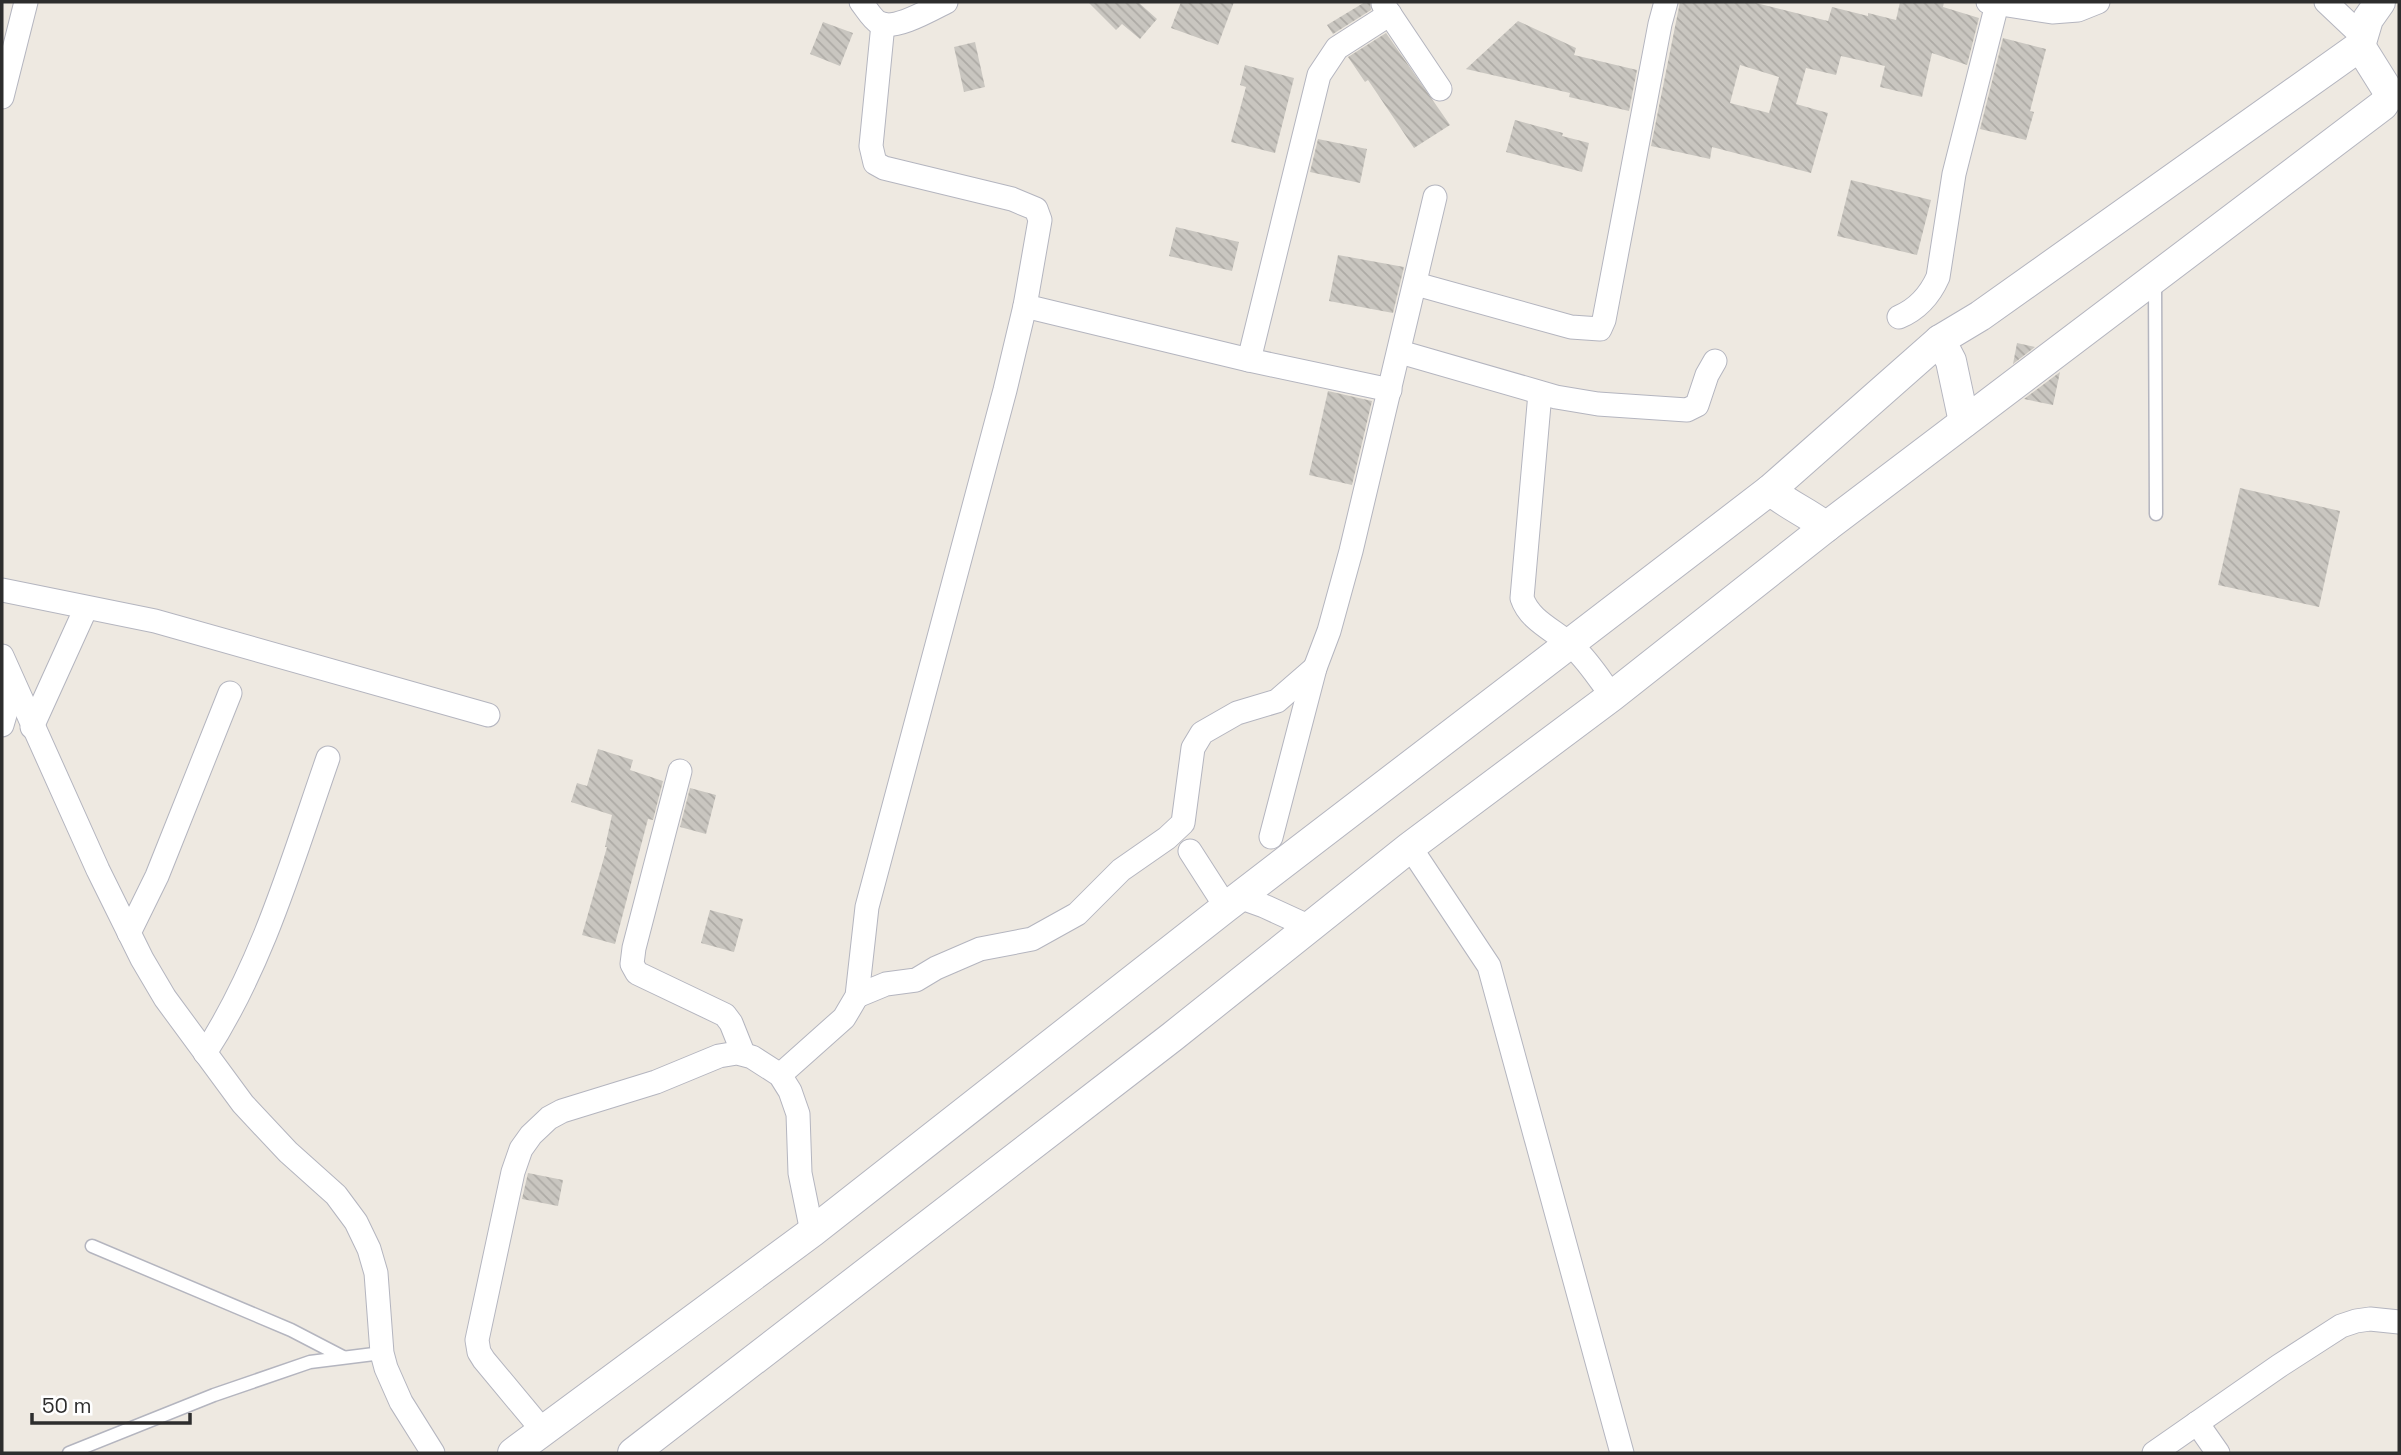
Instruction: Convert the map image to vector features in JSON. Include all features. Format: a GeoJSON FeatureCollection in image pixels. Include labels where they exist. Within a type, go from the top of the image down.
{"type":"FeatureCollection","features":[{"type":"Feature","properties":{"kind":"street"},"geometry":{"type":"LineString","coordinates":[[2,97],[26,2]]}},
{"type":"Feature","properties":{"kind":"street"},"geometry":{"type":"LineString","coordinates":[[862,2],[875,19],[883,24],[901,22],[946,2]]}},
{"type":"Feature","properties":{"kind":"street"},"geometry":{"type":"LineString","coordinates":[[1416,284],[1571,327],[1600,329],[1604,320],[1666,2]]}},
{"type":"Feature","properties":{"kind":"street"},"geometry":{"type":"LineString","coordinates":[[1899,317],[1919,305],[1930,293],[1938,277],[1954,174],[1993,3],[2052,12],[2078,10],[2098,2]]}},
{"type":"Feature","properties":{"kind":"street"},"geometry":{"type":"LineString","coordinates":[[633,1453],[1172,1037],[1410,847],[1612,696],[1826,527],[2383,105],[2390,94],[2362,42],[2326,2]]}},
{"type":"Feature","properties":{"kind":"street"},"geometry":{"type":"LineString","coordinates":[[513,1453],[812,1232],[1233,902],[1770,490],[1940,340],[1980,316],[2362,42],[2368,19],[2381,2]]}},
{"type":"Feature","properties":{"kind":"street"},"geometry":{"type":"LineString","coordinates":[[1249,360],[1318,75],[1337,48],[1386,8],[1440,89]]}},
{"type":"Feature","properties":{"kind":"street"},"geometry":{"type":"LineString","coordinates":[[780,1075],[844,1018],[857,996],[867,907],[1025,306],[1040,220],[1038,211],[1032,206],[884,168],[874,161],[870,146],[883,24]]}},
{"type":"Feature","properties":{"kind":"street"},"geometry":{"type":"LineString","coordinates":[[1271,837],[1315,668],[1329,631],[1351,551],[1374,446],[1416,284],[1434,197]]}},
{"type":"Feature","properties":{"kind":"street"},"geometry":{"type":"LineString","coordinates":[[1025,306],[1249,360],[1390,390]]}},
{"type":"Feature","properties":{"kind":"street"},"geometry":{"type":"LineString","coordinates":[[1940,340],[1951,361],[1964,422]]}},
{"type":"Feature","properties":{"kind":"street"},"geometry":{"type":"LineString","coordinates":[[1400,352],[1540,393],[1598,404],[1690,410],[1697,405],[1707,374],[1715,361]]}},
{"type":"Feature","properties":{"kind":"street"},"geometry":{"type":"LineString","coordinates":[[1540,393],[1522,598],[1537,621],[1571,645],[1612,696]]}},
{"type":"Feature","properties":{"kind":"street"},"geometry":{"type":"LineString","coordinates":[[1770,490],[1787,504],[1805,511],[1826,527]]}},
{"type":"Feature","properties":{"kind":"street"},"geometry":{"type":"LineString","coordinates":[[2,590],[155,621],[488,715]]}},
{"type":"Feature","properties":{"kind":"street"},"geometry":{"type":"LineString","coordinates":[[32,727],[86,608]]}},
{"type":"Feature","properties":{"kind":"street"},"geometry":{"type":"LineString","coordinates":[[2,656],[32,727],[129,933],[165,998],[243,1104],[288,1152],[337,1195],[356,1222],[369,1249],[376,1273],[382,1353],[401,1402],[433,1453]]}},
{"type":"Feature","properties":{"kind":"street"},"geometry":{"type":"LineString","coordinates":[[1190,851],[1183,823],[1193,748],[1202,733],[1237,713],[1277,701],[1315,668]]}},
{"type":"Feature","properties":{"kind":"street"},"geometry":{"type":"LineString","coordinates":[[2,725],[14,684]]}},
{"type":"Feature","properties":{"kind":"street"},"geometry":{"type":"LineString","coordinates":[[129,933],[157,876],[230,693]]}},
{"type":"Feature","properties":{"kind":"street"},"geometry":{"type":"LineString","coordinates":[[205,1053],[232,1010],[259,950],[328,758]]}},
{"type":"Feature","properties":{"kind":"street"},"geometry":{"type":"LineString","coordinates":[[680,771],[632,964],[638,973],[725,1015],[743,1053]]}},
{"type":"Feature","properties":{"kind":"street"},"geometry":{"type":"LineString","coordinates":[[857,996],[886,984],[916,980],[980,949],[1032,939],[1077,914],[1121,870],[1183,823]]}},
{"type":"Feature","properties":{"kind":"street"},"geometry":{"type":"LineString","coordinates":[[1161,842],[1190,851],[1233,902],[1264,906],[1310,927]]}},
{"type":"Feature","properties":{"kind":"street"},"geometry":{"type":"LineString","coordinates":[[1410,847],[1489,966],[1622,1453]]}},
{"type":"Feature","properties":{"kind":"street"},"geometry":{"type":"LineString","coordinates":[[544,1432],[484,1360],[477,1340],[513,1172],[522,1149],[538,1127],[562,1111],[656,1082],[709,1059],[730,1053],[743,1053],[768,1065],[780,1075],[794,1100],[798,1114],[800,1173],[812,1232]]}},
{"type":"Feature","properties":{"kind":"street"},"geometry":{"type":"LineString","coordinates":[[2154,1453],[2341,1326],[2370,1320],[2399,1322]]}},
{"type":"Feature","properties":{"kind":"street"},"geometry":{"type":"LineString","coordinates":[[2197,1423],[2218,1453]]}},
{"type":"Feature","properties":{"kind":"lane"},"geometry":{"type":"LineString","coordinates":[[2155,278],[2156,514]]}},
{"type":"Feature","properties":{"kind":"lane"},"geometry":{"type":"LineString","coordinates":[[92,1245],[290,1330],[343,1357]]}},
{"type":"Feature","properties":{"kind":"lane"},"geometry":{"type":"LineString","coordinates":[[69,1453],[214,1395],[310,1362],[382,1353]]}},
{"type":"Feature","properties":{"kind":"building"},"geometry":{"type":"Polygon","coordinates":[[[1088,2],[1138,2],[1157,19],[1140,39],[1122,24],[1116,30],[1088,2]]]}},
{"type":"Feature","properties":{"kind":"building"},"geometry":{"type":"Polygon","coordinates":[[[1181,2],[1234,2],[1218,45],[1171,28],[1181,2]]]}},
{"type":"Feature","properties":{"kind":"building"},"geometry":{"type":"Polygon","coordinates":[[[1365,2],[1370,2],[1371,10],[1333,34],[1327,25],[1365,2]]]}},
{"type":"Feature","properties":{"kind":"building"},"geometry":{"type":"Polygon","coordinates":[[[1680,2],[1752,2],[1828,21],[1832,7],[1896,20],[1900,2],[1944,2],[1943,7],[1979,18],[1967,65],[1932,53],[1922,97],[1880,87],[1885,66],[1841,56],[1836,75],[1806,68],[1796,104],[1828,113],[1811,173],[1712,147],[1710,159],[1651,146],[1680,2]],[[1740,65],[1730,103],[1769,113],[1779,77],[1740,65]]]}},
{"type":"Feature","properties":{"kind":"building"},"geometry":{"type":"Polygon","coordinates":[[[1518,21],[1576,48],[1574,55],[1637,70],[1629,111],[1569,97],[1570,93],[1466,69],[1518,21]]]}},
{"type":"Feature","properties":{"kind":"building"},"geometry":{"type":"Polygon","coordinates":[[[823,22],[853,33],[840,66],[810,54],[823,22]]]}},
{"type":"Feature","properties":{"kind":"building"},"geometry":{"type":"Polygon","coordinates":[[[1386,33],[1450,125],[1414,148],[1368,80],[1365,82],[1348,57],[1386,33]]]}},
{"type":"Feature","properties":{"kind":"building"},"geometry":{"type":"Polygon","coordinates":[[[2003,38],[2046,49],[2030,111],[2034,112],[2026,140],[1980,129],[2003,38]]]}},
{"type":"Feature","properties":{"kind":"building"},"geometry":{"type":"Polygon","coordinates":[[[975,42],[985,87],[964,92],[954,47],[975,42]]]}},
{"type":"Feature","properties":{"kind":"building"},"geometry":{"type":"Polygon","coordinates":[[[1245,65],[1294,78],[1275,153],[1231,142],[1246,87],[1240,85],[1245,65]]]}},
{"type":"Feature","properties":{"kind":"building"},"geometry":{"type":"Polygon","coordinates":[[[1515,120],[1589,143],[1582,172],[1506,152],[1515,120]]]}},
{"type":"Feature","properties":{"kind":"building"},"geometry":{"type":"Polygon","coordinates":[[[1318,139],[1367,149],[1360,183],[1310,172],[1318,139]]]}},
{"type":"Feature","properties":{"kind":"building"},"geometry":{"type":"Polygon","coordinates":[[[1851,180],[1931,200],[1917,255],[1837,236],[1851,180]]]}},
{"type":"Feature","properties":{"kind":"building"},"geometry":{"type":"Polygon","coordinates":[[[1176,227],[1239,242],[1232,271],[1169,256],[1176,227]]]}},
{"type":"Feature","properties":{"kind":"building"},"geometry":{"type":"Polygon","coordinates":[[[1338,255],[1404,267],[1393,313],[1329,301],[1338,255]]]}},
{"type":"Feature","properties":{"kind":"building"},"geometry":{"type":"Polygon","coordinates":[[[2017,343],[2035,347],[2013,364],[2017,343]]]}},
{"type":"Feature","properties":{"kind":"building"},"geometry":{"type":"Polygon","coordinates":[[[2060,372],[2053,405],[2024,399],[2060,372]]]}},
{"type":"Feature","properties":{"kind":"building"},"geometry":{"type":"Polygon","coordinates":[[[1328,391],[1372,401],[1352,485],[1309,475],[1328,391]]]}},
{"type":"Feature","properties":{"kind":"building"},"geometry":{"type":"Polygon","coordinates":[[[2240,488],[2340,511],[2319,607],[2218,585],[2240,488]]]}},
{"type":"Feature","properties":{"kind":"building"},"geometry":{"type":"Polygon","coordinates":[[[598,749],[633,760],[630,770],[663,781],[653,820],[648,819],[615,944],[582,935],[607,847],[612,815],[571,802],[577,783],[587,786],[598,749]]]}},
{"type":"Feature","properties":{"kind":"building"},"geometry":{"type":"Polygon","coordinates":[[[690,788],[716,795],[706,834],[680,827],[690,788]]]}},
{"type":"Feature","properties":{"kind":"building"},"geometry":{"type":"Polygon","coordinates":[[[710,910],[743,919],[734,952],[701,943],[710,910]]]}},
{"type":"Feature","properties":{"kind":"building"},"geometry":{"type":"Polygon","coordinates":[[[528,1173],[563,1180],[558,1206],[522,1199],[528,1173]]]}}]}
